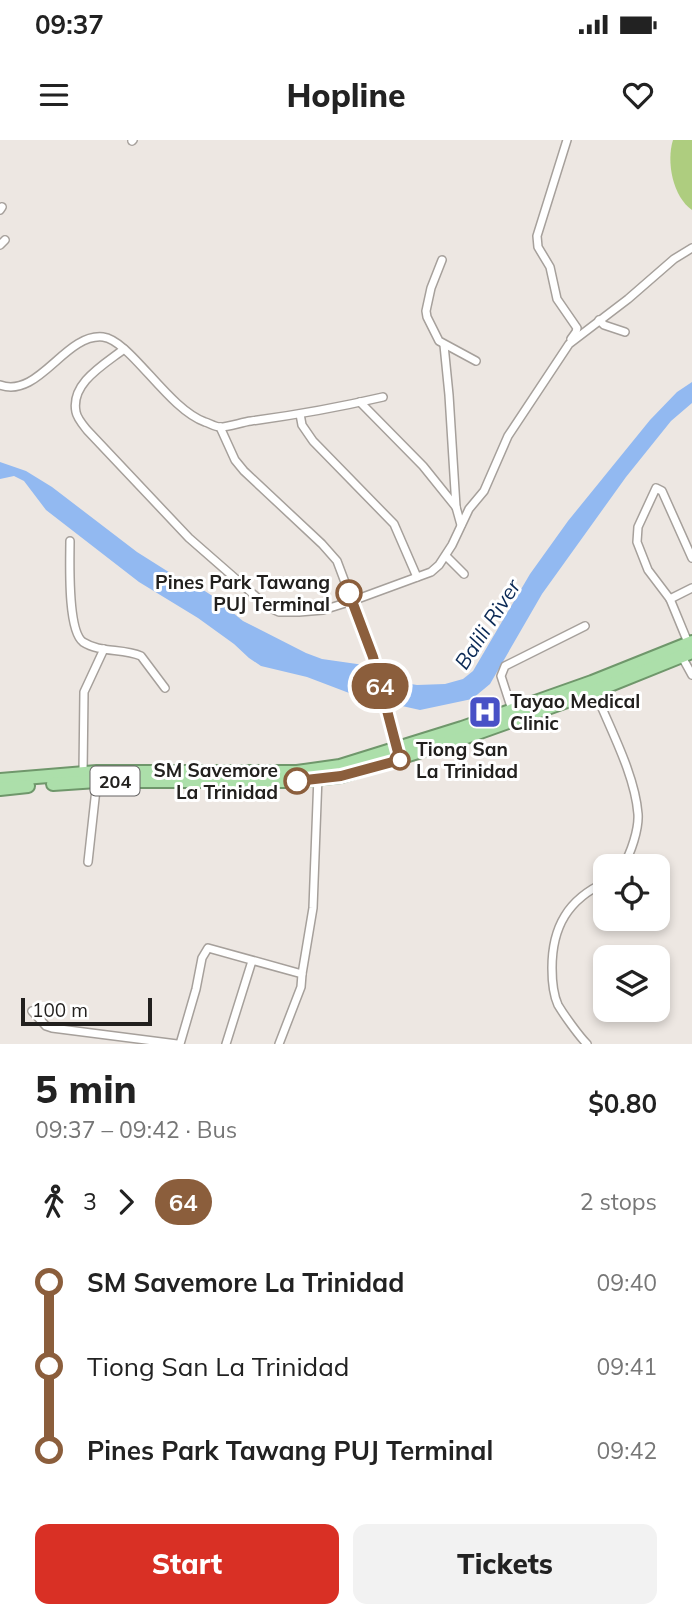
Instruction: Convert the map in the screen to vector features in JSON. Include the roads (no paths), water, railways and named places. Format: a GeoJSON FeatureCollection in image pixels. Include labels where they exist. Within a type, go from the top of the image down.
{"type":"FeatureCollection","features":[{"type":"Feature","properties":{"kind":"highway","name":"204"},"geometry":{"type":"LineString","coordinates":[[0,789],[97,777],[341,776],[593,687],[687,649]]}},
{"type":"Feature","properties":{"kind":"highway","name":"204"},"geometry":{"type":"LineString","coordinates":[[0,780],[83,773],[97,777]]}},
{"type":"Feature","properties":{"kind":"street"},"geometry":{"type":"LineString","coordinates":[[124,349],[86,380],[77,396],[76,414],[189,538],[268,607],[279,612],[323,610],[431,572],[446,556],[468,509],[484,491],[508,436],[577,328],[557,299],[550,267],[538,247],[537,236],[567,140]]}},
{"type":"Feature","properties":{"kind":"street"},"geometry":{"type":"LineString","coordinates":[[569,344],[628,299],[674,259],[692,248]]}},
{"type":"Feature","properties":{"kind":"street"},"geometry":{"type":"LineString","coordinates":[[442,260],[426,311],[439,341],[476,361]]}},
{"type":"Feature","properties":{"kind":"street"},"geometry":{"type":"LineString","coordinates":[[599,320],[604,326],[625,332]]}},
{"type":"Feature","properties":{"kind":"street"},"geometry":{"type":"LineString","coordinates":[[0,385],[14,386],[36,378],[77,345],[90,339],[106,337],[124,349],[167,396],[198,419],[219,427],[383,397]]}},
{"type":"Feature","properties":{"kind":"street"},"geometry":{"type":"LineString","coordinates":[[444,345],[456,507],[461,526]]}},
{"type":"Feature","properties":{"kind":"street"},"geometry":{"type":"LineString","coordinates":[[360,402],[423,466],[456,507]]}},
{"type":"Feature","properties":{"kind":"street"},"geometry":{"type":"LineString","coordinates":[[300,414],[302,425],[313,441],[394,524],[417,577]]}},
{"type":"Feature","properties":{"kind":"street"},"geometry":{"type":"LineString","coordinates":[[219,427],[234,460],[337,561],[373,657],[398,754]]}},
{"type":"Feature","properties":{"kind":"street"},"geometry":{"type":"LineString","coordinates":[[92,450],[100,443]]}},
{"type":"Feature","properties":{"kind":"street"},"geometry":{"type":"LineString","coordinates":[[692,558],[662,491],[656,488],[638,527],[637,542],[648,570],[670,599],[687,649],[692,676]]}},
{"type":"Feature","properties":{"kind":"street"},"geometry":{"type":"LineString","coordinates":[[70,541],[71,600],[76,632],[85,643],[141,656],[165,688]]}},
{"type":"Feature","properties":{"kind":"street"},"geometry":{"type":"LineString","coordinates":[[446,556],[464,573]]}},
{"type":"Feature","properties":{"kind":"street"},"geometry":{"type":"LineString","coordinates":[[670,599],[692,588]]}},
{"type":"Feature","properties":{"kind":"street"},"geometry":{"type":"LineString","coordinates":[[513,715],[501,676],[505,666],[585,626]]}},
{"type":"Feature","properties":{"kind":"street"},"geometry":{"type":"LineString","coordinates":[[83,773],[84,692],[104,649]]}},
{"type":"Feature","properties":{"kind":"street"},"geometry":{"type":"LineString","coordinates":[[593,687],[626,767],[638,814],[629,854]]}},
{"type":"Feature","properties":{"kind":"street"},"geometry":{"type":"LineString","coordinates":[[279,1044],[301,987],[313,908],[318,775]]}},
{"type":"Feature","properties":{"kind":"street"},"geometry":{"type":"LineString","coordinates":[[88,862],[97,777]]}},
{"type":"Feature","properties":{"kind":"street"},"geometry":{"type":"LineString","coordinates":[[587,1044],[557,1003],[552,981],[553,944],[558,926],[570,908],[593,889]]}},
{"type":"Feature","properties":{"kind":"street"},"geometry":{"type":"LineString","coordinates":[[32,1011],[46,1026],[52,1028],[178,1044],[206,950],[212,948],[302,974]]}},
{"type":"Feature","properties":{"kind":"street"},"geometry":{"type":"LineString","coordinates":[[226,1044],[252,961]]}},
{"type":"Feature","properties":{"kind":"water"},"geometry":{"type":"Polygon","coordinates":[[[692,382],[692,403],[671,421],[626,477],[542,594],[490,684],[472,699],[420,710],[357,696],[307,677],[261,666],[198,618],[139,582],[46,510],[24,481],[14,476],[0,479],[0,462],[26,471],[52,487],[137,552],[211,595],[243,621],[306,653],[322,659],[364,665],[393,681],[417,685],[445,684],[463,679],[473,671],[530,574],[568,521],[650,420],[677,392],[692,382]]]}},
{"type":"Feature","properties":{"kind":"place","name":"Pines Park Tawang PUJ Terminal"},"geometry":{"type":"Point","coordinates":[349,593]}},
{"type":"Feature","properties":{"kind":"place","name":"Tayao Medical Clinic"},"geometry":{"type":"Point","coordinates":[485,712]}},
{"type":"Feature","properties":{"kind":"place","name":"Tiong San La Trinidad"},"geometry":{"type":"Point","coordinates":[400,760]}},
{"type":"Feature","properties":{"kind":"place","name":"SM Savemore La Trinidad"},"geometry":{"type":"Point","coordinates":[297,781]}},
{"type":"Feature","properties":{"kind":"water label","name":"Balili River"},"geometry":{"type":"Point","coordinates":[487,624]}}]}
